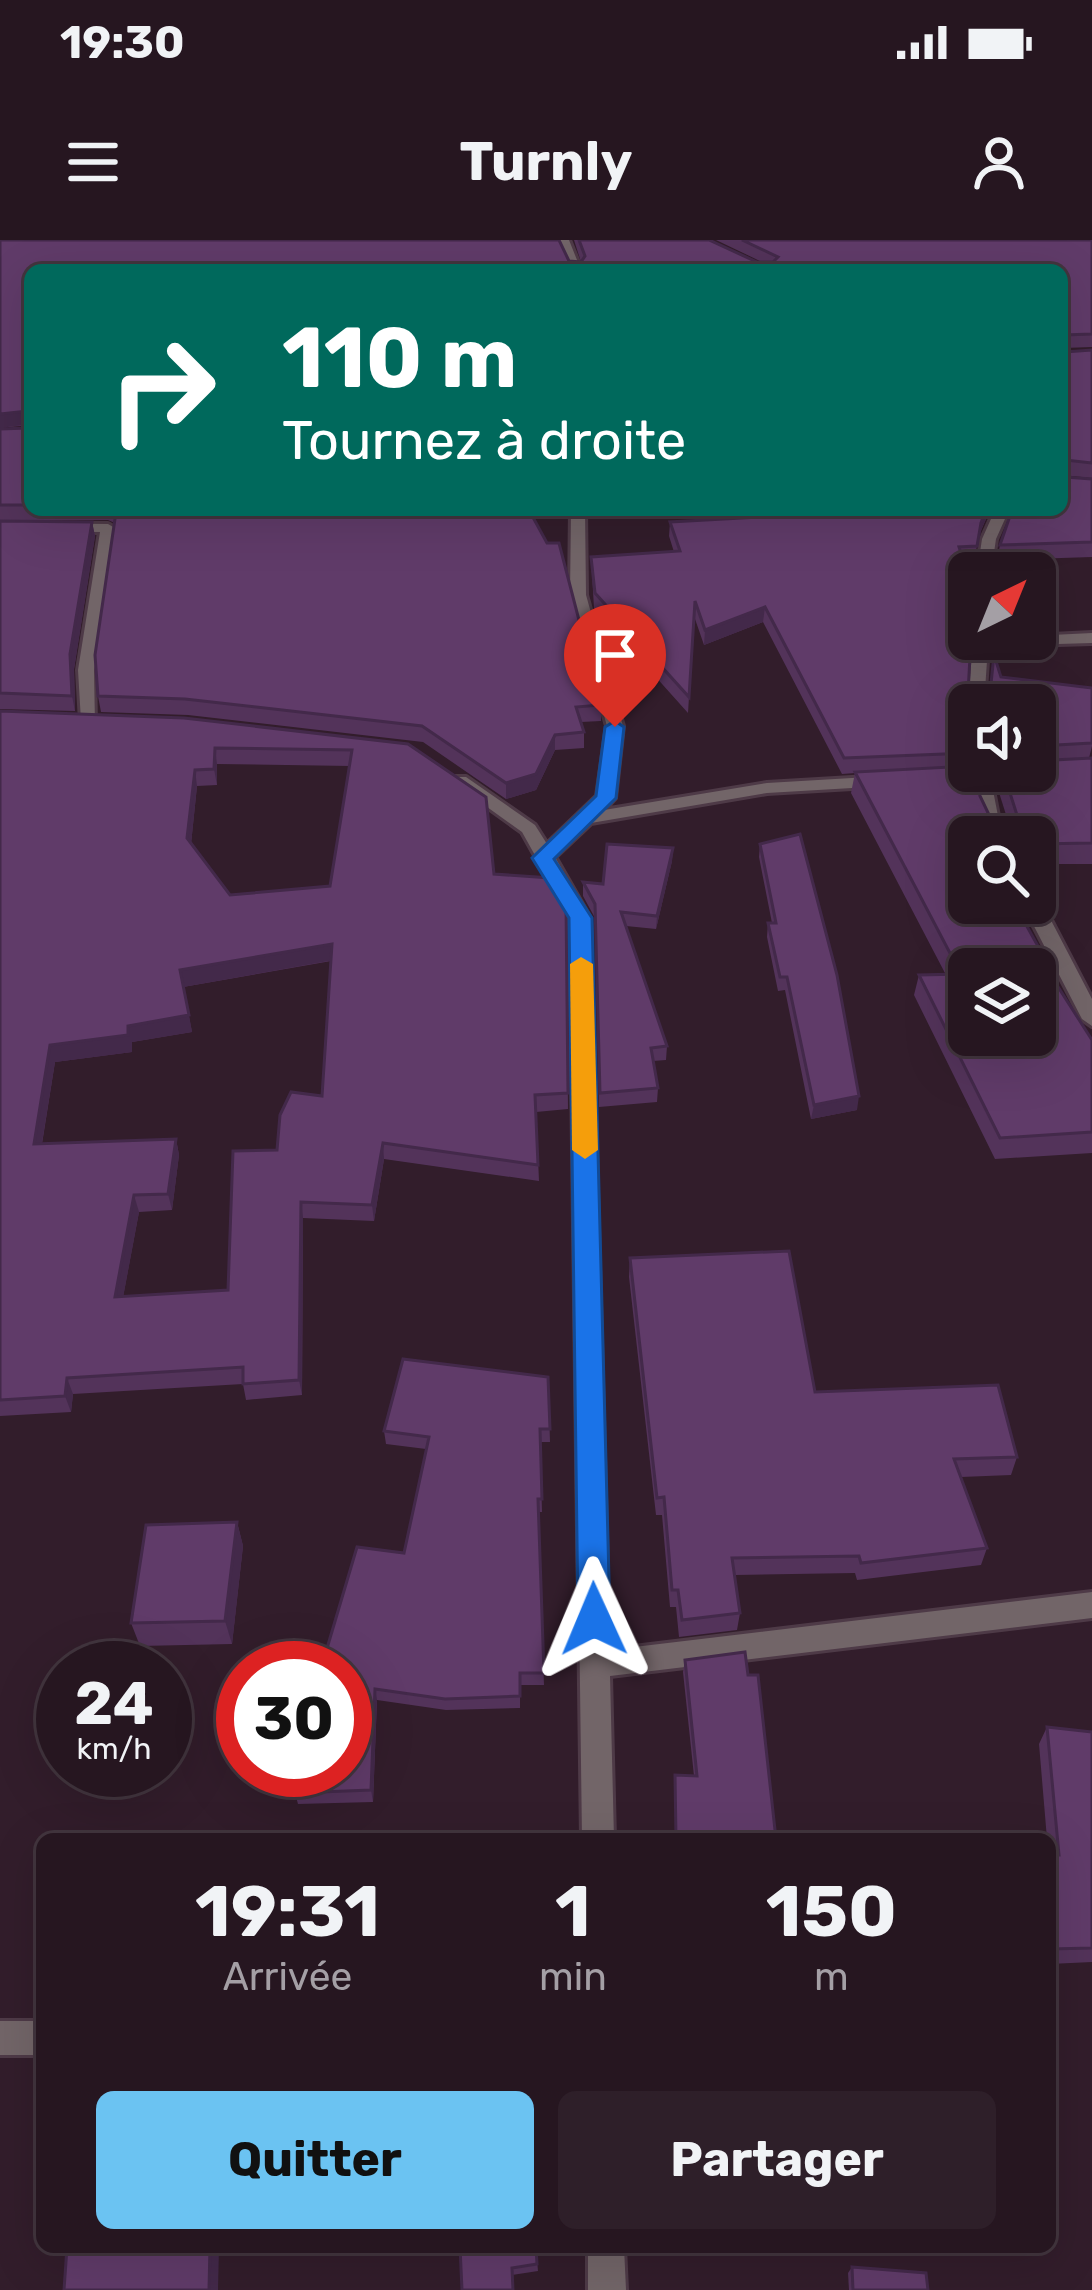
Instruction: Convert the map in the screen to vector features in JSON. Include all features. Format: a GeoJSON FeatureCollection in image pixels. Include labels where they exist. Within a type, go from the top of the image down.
{"type":"FeatureCollection","features":[{"type":"Feature","properties":{"kind":"street"},"geometry":{"type":"LineString","coordinates":[[543,858],[606,798],[615,727],[578,595],[578,516]]}},
{"type":"Feature","properties":{"kind":"street"},"geometry":{"type":"LineString","coordinates":[[987,552],[999,516]]}},
{"type":"Feature","properties":{"kind":"street"},"geometry":{"type":"LineString","coordinates":[[0,527],[108,528],[86,670],[99,721],[67,720]]}},
{"type":"Feature","properties":{"kind":"street"},"geometry":{"type":"LineString","coordinates":[[1056,639],[1092,638]]}},
{"type":"Feature","properties":{"kind":"street"},"geometry":{"type":"LineString","coordinates":[[435,764],[529,830],[580,918],[598,1833]]}},
{"type":"Feature","properties":{"kind":"street"},"geometry":{"type":"LineString","coordinates":[[1056,770],[1092,768]]}},
{"type":"Feature","properties":{"kind":"street"},"geometry":{"type":"LineString","coordinates":[[934,778],[948,777]]}},
{"type":"Feature","properties":{"kind":"street"},"geometry":{"type":"LineString","coordinates":[[586,818],[767,788],[910,780]]}},
{"type":"Feature","properties":{"kind":"street"},"geometry":{"type":"LineString","coordinates":[[1044,924],[1092,1019]]}},
{"type":"Feature","properties":{"kind":"street"},"geometry":{"type":"LineString","coordinates":[[595,1665],[1092,1605]]}},
{"type":"Feature","properties":{"kind":"street"},"geometry":{"type":"LineString","coordinates":[[0,2038],[36,2038]]}},
{"type":"Feature","properties":{"kind":"street"},"geometry":{"type":"LineString","coordinates":[[606,2253],[607,2290]]}},
{"type":"Feature","properties":{"kind":"building"},"geometry":{"type":"Polygon","coordinates":[[[0,240],[559,240],[569,261],[581,262],[585,256],[579,240],[709,240],[757,262],[773,262],[778,257],[742,240],[1092,240],[1092,334],[1068,335],[1068,264],[24,264],[24,411],[0,414],[0,240]]]}},
{"type":"Feature","properties":{"kind":"building"},"geometry":{"type":"Polygon","coordinates":[[[1092,350],[1092,463],[1068,460],[1068,352],[1092,350]]]}},
{"type":"Feature","properties":{"kind":"building"},"geometry":{"type":"Polygon","coordinates":[[[24,428],[24,505],[0,505],[0,429],[24,428]]]}},
{"type":"Feature","properties":{"kind":"building"},"geometry":{"type":"Polygon","coordinates":[[[1068,477],[1092,479],[1092,542],[1000,545],[1010,516],[1068,516],[1068,477]]]}},
{"type":"Feature","properties":{"kind":"building"},"geometry":{"type":"Polygon","coordinates":[[[115,516],[532,516],[547,543],[559,543],[601,705],[576,707],[584,732],[555,735],[536,774],[506,783],[422,726],[185,699],[98,696],[95,655],[115,516]]]}},
{"type":"Feature","properties":{"kind":"building"},"geometry":{"type":"Polygon","coordinates":[[[778,516],[984,516],[977,546],[948,552],[948,660],[970,660],[968,684],[948,684],[948,754],[844,758],[765,607],[705,630],[695,601],[689,697],[595,593],[591,557],[680,551],[670,522],[778,516]]]}},
{"type":"Feature","properties":{"kind":"building"},"geometry":{"type":"Polygon","coordinates":[[[0,521],[92,522],[70,654],[72,696],[0,693],[0,521]]]}},
{"type":"Feature","properties":{"kind":"building"},"geometry":{"type":"Polygon","coordinates":[[[993,660],[1001,677],[1092,688],[1092,743],[1056,745],[1056,684],[991,684],[993,660]]]}},
{"type":"Feature","properties":{"kind":"building"},"geometry":{"type":"Polygon","coordinates":[[[0,711],[184,718],[408,744],[486,797],[494,874],[551,878],[566,903],[568,1093],[535,1095],[538,1165],[383,1143],[372,1205],[301,1202],[299,1380],[243,1384],[243,1367],[67,1378],[65,1396],[0,1400],[0,711]],[[215,748],[214,769],[195,770],[187,838],[230,895],[330,886],[352,750],[215,748]],[[332,944],[180,970],[189,1015],[128,1026],[128,1035],[50,1045],[34,1144],[176,1139],[168,1194],[134,1195],[115,1297],[228,1290],[233,1151],[277,1150],[280,1115],[291,1092],[322,1096],[332,944]]]}},
{"type":"Feature","properties":{"kind":"building"},"geometry":{"type":"Polygon","coordinates":[[[1092,758],[1092,843],[1056,844],[1056,816],[1017,815],[1010,792],[1056,792],[1056,760],[1092,758]]]}},
{"type":"Feature","properties":{"kind":"building"},"geometry":{"type":"Polygon","coordinates":[[[948,767],[948,792],[979,792],[990,816],[948,816],[948,924],[1026,924],[1039,948],[948,949],[855,772],[948,767]]]}},
{"type":"Feature","properties":{"kind":"building"},"geometry":{"type":"Polygon","coordinates":[[[800,834],[837,975],[859,1096],[814,1105],[787,977],[780,977],[768,923],[776,923],[760,844],[800,834]]]}},
{"type":"Feature","properties":{"kind":"building"},"geometry":{"type":"Polygon","coordinates":[[[607,844],[673,848],[657,916],[621,912],[667,1046],[651,1048],[658,1088],[600,1093],[595,904],[583,882],[603,884],[607,844]]]}},
{"type":"Feature","properties":{"kind":"building"},"geometry":{"type":"Polygon","coordinates":[[[948,974],[948,1033],[919,975],[948,974]]]}},
{"type":"Feature","properties":{"kind":"building"},"geometry":{"type":"Polygon","coordinates":[[[1056,984],[1092,1040],[1092,1132],[1000,1138],[959,1056],[1056,1056],[1056,984]]]}},
{"type":"Feature","properties":{"kind":"building"},"geometry":{"type":"Polygon","coordinates":[[[789,1251],[815,1392],[998,1385],[1017,1457],[954,1459],[987,1548],[861,1563],[859,1556],[732,1558],[740,1613],[682,1620],[678,1590],[672,1590],[664,1497],[657,1498],[630,1258],[789,1251]]]}},
{"type":"Feature","properties":{"kind":"building"},"geometry":{"type":"Polygon","coordinates":[[[403,1359],[548,1377],[550,1429],[540,1429],[542,1499],[538,1499],[544,1673],[520,1673],[520,1696],[445,1699],[375,1689],[372,1765],[372,1641],[329,1641],[357,1547],[404,1553],[429,1437],[384,1431],[403,1359]]]}},
{"type":"Feature","properties":{"kind":"building"},"geometry":{"type":"Polygon","coordinates":[[[237,1522],[225,1621],[131,1623],[146,1525],[237,1522]]]}},
{"type":"Feature","properties":{"kind":"building"},"geometry":{"type":"Polygon","coordinates":[[[745,1652],[748,1675],[758,1675],[775,1833],[676,1833],[675,1775],[697,1776],[685,1660],[745,1652]]]}},
{"type":"Feature","properties":{"kind":"building"},"geometry":{"type":"Polygon","coordinates":[[[1047,1727],[1092,1732],[1092,1948],[1056,1949],[1059,1855],[1047,1727]]]}},
{"type":"Feature","properties":{"kind":"building"},"geometry":{"type":"Polygon","coordinates":[[[67,2253],[210,2253],[209,2290],[64,2290],[67,2253]]]}},
{"type":"Feature","properties":{"kind":"building"},"geometry":{"type":"Polygon","coordinates":[[[460,2253],[536,2253],[537,2264],[512,2268],[513,2290],[462,2290],[460,2253]]]}},
{"type":"Feature","properties":{"kind":"building"},"geometry":{"type":"Polygon","coordinates":[[[852,2267],[926,2273],[928,2290],[853,2290],[852,2267]]]}},
{"type":"Feature","properties":{"kind":"slow traffic"},"geometry":{"type":"LineString","coordinates":[[581,964],[585,1150]]}},
{"type":"Feature","properties":{"kind":"route"},"geometry":{"type":"LineString","coordinates":[[594,1619],[580,918],[543,858],[606,798],[615,727]]}}]}
